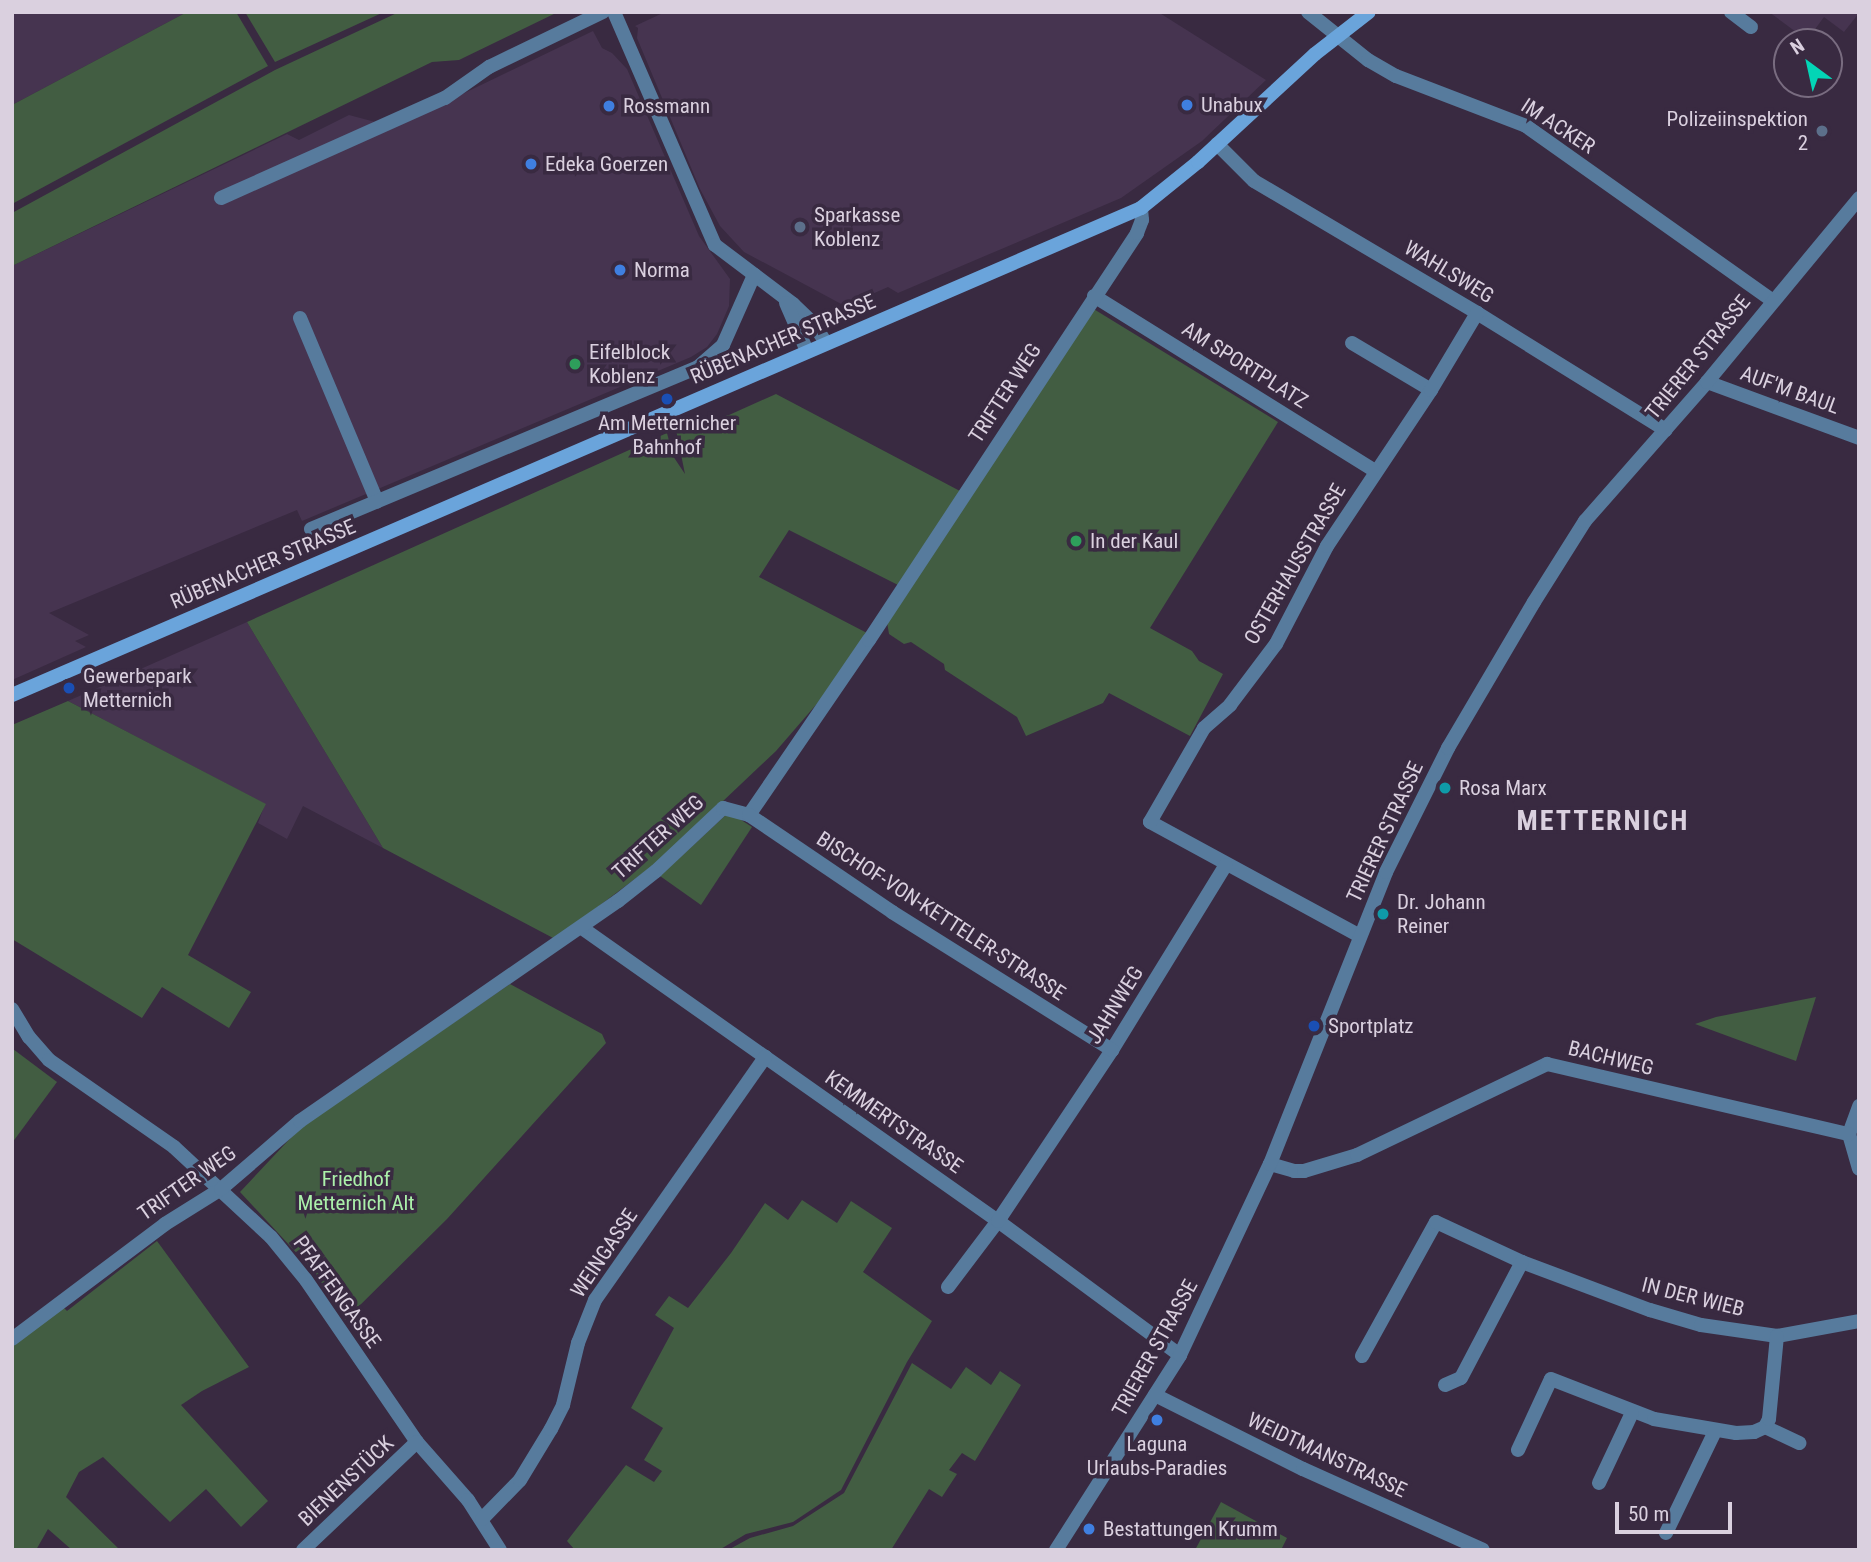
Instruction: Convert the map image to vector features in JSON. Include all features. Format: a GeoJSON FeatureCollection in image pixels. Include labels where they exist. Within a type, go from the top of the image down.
{"type":"FeatureCollection","features":[{"type":"Feature","properties":{"kind":"main road","name":"RÜBENACHER STRASSE"},"geometry":{"type":"LineString","coordinates":[[12,695],[1141,208],[1217,144],[1277,86],[1369,12]]}},
{"type":"Feature","properties":{"kind":"street"},"geometry":{"type":"LineString","coordinates":[[220,198],[445,98],[489,67],[603,12]]}},
{"type":"Feature","properties":{"kind":"street"},"geometry":{"type":"LineString","coordinates":[[614,12],[709,235],[722,252],[782,295],[814,324],[826,343]]}},
{"type":"Feature","properties":{"kind":"street","name":"IM ACKER"},"geometry":{"type":"LineString","coordinates":[[1308,12],[1368,60],[1396,76],[1526,126],[1772,300]]}},
{"type":"Feature","properties":{"kind":"street"},"geometry":{"type":"LineString","coordinates":[[1731,12],[1751,27]]}},
{"type":"Feature","properties":{"kind":"street","name":"WAHLSWEG"},"geometry":{"type":"LineString","coordinates":[[1217,144],[1254,181],[1477,313],[1666,430]]}},
{"type":"Feature","properties":{"kind":"street","name":"TRIERER STRASSE"},"geometry":{"type":"LineString","coordinates":[[1056,1550],[1180,1355],[1270,1164],[1386,872],[1431,782],[1534,602],[1585,521],[1707,382],[1772,300],[1859,198]]}},
{"type":"Feature","properties":{"kind":"street","name":"TRIFTER WEG"},"geometry":{"type":"LineString","coordinates":[[12,1339],[165,1224],[221,1189],[300,1122],[582,928],[656,871],[723,808],[748,815],[869,640],[1137,233],[1142,220],[1141,208]]}},
{"type":"Feature","properties":{"kind":"street","name":"RÜBENACHER STRASSE"},"geometry":{"type":"LineString","coordinates":[[311,529],[707,362],[723,345],[754,275]]}},
{"type":"Feature","properties":{"kind":"street"},"geometry":{"type":"LineString","coordinates":[[782,295],[797,322],[807,351]]}},
{"type":"Feature","properties":{"kind":"street","name":"AM SPORTPLATZ"},"geometry":{"type":"LineString","coordinates":[[1094,296],[1375,471]]}},
{"type":"Feature","properties":{"kind":"street","name":"OSTERHAUSSTRASSE"},"geometry":{"type":"LineString","coordinates":[[1226,865],[1150,822],[1204,728],[1230,705],[1276,644],[1327,546],[1431,390],[1477,313]]}},
{"type":"Feature","properties":{"kind":"street","name":"RÜBENACHER STRASSE"},"geometry":{"type":"LineString","coordinates":[[300,318],[377,501]]}},
{"type":"Feature","properties":{"kind":"street"},"geometry":{"type":"LineString","coordinates":[[1352,343],[1431,390]]}},
{"type":"Feature","properties":{"kind":"street","name":"AUF'M BAUL"},"geometry":{"type":"LineString","coordinates":[[1707,382],[1859,438]]}},
{"type":"Feature","properties":{"kind":"street","name":"BISCHOF-VON-KETTELER-STRASSE"},"geometry":{"type":"LineString","coordinates":[[748,815],[892,912],[1112,1050]]}},
{"type":"Feature","properties":{"kind":"street"},"geometry":{"type":"LineString","coordinates":[[1226,865],[1360,936]]}},
{"type":"Feature","properties":{"kind":"street","name":"JAHNWEG"},"geometry":{"type":"LineString","coordinates":[[948,1287],[998,1221],[1112,1050],[1226,865]]}},
{"type":"Feature","properties":{"kind":"street","name":"KEMMERTSTRASSE"},"geometry":{"type":"LineString","coordinates":[[582,928],[998,1221],[1180,1355]]}},
{"type":"Feature","properties":{"kind":"street","name":"PFAFFENGASSE"},"geometry":{"type":"LineString","coordinates":[[12,1009],[29,1037],[50,1060],[174,1147],[271,1237],[306,1280],[417,1442],[482,1519],[500,1550]]}},
{"type":"Feature","properties":{"kind":"street","name":"WEINGASSE"},"geometry":{"type":"LineString","coordinates":[[482,1519],[520,1480],[551,1429],[563,1405],[578,1343],[595,1300],[765,1057]]}},
{"type":"Feature","properties":{"kind":"street","name":"BACHWEG"},"geometry":{"type":"LineString","coordinates":[[1270,1164],[1304,1171],[1357,1155],[1547,1064],[1849,1134]]}},
{"type":"Feature","properties":{"kind":"street"},"geometry":{"type":"LineString","coordinates":[[1859,1106],[1849,1134],[1859,1169]]}},
{"type":"Feature","properties":{"kind":"street","name":"IN DER WIEB"},"geometry":{"type":"LineString","coordinates":[[1362,1356],[1436,1222],[1522,1262],[1678,1319],[1725,1330],[1777,1336],[1859,1321]]}},
{"type":"Feature","properties":{"kind":"street"},"geometry":{"type":"LineString","coordinates":[[1444,1385],[1461,1378],[1522,1262]]}},
{"type":"Feature","properties":{"kind":"street"},"geometry":{"type":"LineString","coordinates":[[1765,1427],[1771,1406],[1777,1336]]}},
{"type":"Feature","properties":{"kind":"street"},"geometry":{"type":"LineString","coordinates":[[1518,1450],[1551,1379],[1632,1413],[1715,1431],[1745,1434],[1765,1427],[1799,1443]]}},
{"type":"Feature","properties":{"kind":"street","name":"WEIDTMANSTRASSE"},"geometry":{"type":"LineString","coordinates":[[1155,1395],[1303,1469],[1483,1550]]}},
{"type":"Feature","properties":{"kind":"street"},"geometry":{"type":"LineString","coordinates":[[1599,1483],[1632,1413]]}},
{"type":"Feature","properties":{"kind":"street"},"geometry":{"type":"LineString","coordinates":[[1665,1533],[1715,1431]]}},
{"type":"Feature","properties":{"kind":"street","name":"BIENENSTÜCK"},"geometry":{"type":"LineString","coordinates":[[303,1550],[417,1442]]}},
{"type":"Feature","properties":{"kind":"shaded area"},"geometry":{"type":"Polygon","coordinates":[[[12,12],[187,12],[12,105],[12,12]]]}},
{"type":"Feature","properties":{"kind":"shaded area"},"geometry":{"type":"Polygon","coordinates":[[[665,12],[1158,12],[1266,80],[1202,141],[1121,198],[898,293],[888,287],[845,306],[744,252],[720,226],[700,189],[637,38],[638,28],[635,26],[665,12]]]}},
{"type":"Feature","properties":{"kind":"shaded area"},"geometry":{"type":"Polygon","coordinates":[[[1769,12],[1859,12],[1844,32],[1843,28],[1839,28],[1824,17],[1816,28],[1791,28],[1769,12]]]}},
{"type":"Feature","properties":{"kind":"shaded area"},"geometry":{"type":"Polygon","coordinates":[[[593,31],[602,48],[612,53],[627,69],[699,236],[730,279],[729,306],[717,334],[707,347],[691,357],[302,521],[297,510],[49,613],[89,635],[75,641],[86,647],[12,680],[12,266],[287,134],[299,140],[349,115],[394,127],[593,31]]]}},
{"type":"Feature","properties":{"kind":"shaded area"},"geometry":{"type":"Polygon","coordinates":[[[247,622],[383,848],[303,806],[287,839],[258,823],[265,804],[68,701],[247,622]]]}},
{"type":"Feature","properties":{"kind":"green space"},"geometry":{"type":"Polygon","coordinates":[[[187,12],[236,12],[268,66],[12,204],[12,105],[187,12]]]}},
{"type":"Feature","properties":{"kind":"green space"},"geometry":{"type":"Polygon","coordinates":[[[245,12],[384,12],[275,62],[245,12]]]}},
{"type":"Feature","properties":{"kind":"green space"},"geometry":{"type":"Polygon","coordinates":[[[399,12],[558,12],[459,60],[432,62],[12,266],[12,213],[275,70],[399,12]]]}},
{"type":"Feature","properties":{"kind":"green space"},"geometry":{"type":"Polygon","coordinates":[[[1092,308],[1278,422],[1150,628],[1192,651],[1199,661],[1223,674],[1190,736],[1109,693],[1103,703],[1026,736],[1017,717],[945,670],[944,664],[911,642],[904,644],[889,634],[887,622],[1092,308]]]}},
{"type":"Feature","properties":{"kind":"green space"},"geometry":{"type":"Polygon","coordinates":[[[776,394],[960,491],[898,585],[789,530],[759,577],[867,633],[827,692],[776,751],[664,857],[555,939],[383,848],[247,622],[667,433],[673,456],[685,474],[676,430],[729,415],[776,394]]]}},
{"type":"Feature","properties":{"kind":"green space"},"geometry":{"type":"Polygon","coordinates":[[[68,701],[266,804],[188,955],[251,992],[229,1028],[162,987],[142,1018],[12,939],[12,725],[68,701]]]}},
{"type":"Feature","properties":{"kind":"green space"},"geometry":{"type":"Polygon","coordinates":[[[729,812],[752,827],[701,905],[660,876],[729,812]]]}},
{"type":"Feature","properties":{"kind":"green space","name":"Friedhof Metternich Alt"},"geometry":{"type":"Polygon","coordinates":[[[510,984],[602,1034],[606,1043],[447,1219],[345,1320],[316,1274],[240,1192],[301,1127],[510,984]]]}},
{"type":"Feature","properties":{"kind":"green space"},"geometry":{"type":"Polygon","coordinates":[[[1816,997],[1796,1061],[1695,1024],[1716,1017],[1816,997]]]}},
{"type":"Feature","properties":{"kind":"green space"},"geometry":{"type":"Polygon","coordinates":[[[12,1050],[57,1082],[12,1143],[12,1050]]]}},
{"type":"Feature","properties":{"kind":"green space"},"geometry":{"type":"Polygon","coordinates":[[[802,1200],[837,1223],[851,1201],[892,1228],[863,1272],[932,1321],[907,1362],[841,1490],[793,1522],[746,1534],[719,1550],[575,1550],[567,1541],[626,1465],[654,1482],[662,1471],[644,1460],[663,1428],[631,1408],[674,1328],[655,1315],[669,1296],[688,1308],[731,1253],[765,1203],[788,1220],[802,1200]]]}},
{"type":"Feature","properties":{"kind":"green space"},"geometry":{"type":"Polygon","coordinates":[[[157,1241],[249,1367],[181,1405],[268,1501],[241,1527],[206,1489],[170,1522],[103,1457],[79,1472],[66,1497],[120,1550],[72,1550],[48,1529],[36,1550],[12,1550],[12,1347],[63,1307],[67,1311],[157,1241]]]}},
{"type":"Feature","properties":{"kind":"green space"},"geometry":{"type":"Polygon","coordinates":[[[912,1363],[951,1389],[966,1367],[991,1385],[1000,1371],[1021,1385],[975,1461],[962,1453],[949,1470],[957,1474],[942,1497],[929,1489],[891,1550],[728,1550],[750,1538],[793,1526],[844,1493],[912,1363]]]}},
{"type":"Feature","properties":{"kind":"green space"},"geometry":{"type":"Polygon","coordinates":[[[1221,1502],[1287,1538],[1281,1550],[1195,1550],[1221,1502]]]}},
{"type":"Feature","properties":{"kind":"place","name":"Unabux"},"geometry":{"type":"Point","coordinates":[1187,105]}},
{"type":"Feature","properties":{"kind":"place","name":"Rossmann"},"geometry":{"type":"Point","coordinates":[609,106]}},
{"type":"Feature","properties":{"kind":"place","name":"Polizeiinspektion 2"},"geometry":{"type":"Point","coordinates":[1822,131]}},
{"type":"Feature","properties":{"kind":"place","name":"Edeka Goerzen"},"geometry":{"type":"Point","coordinates":[531,164]}},
{"type":"Feature","properties":{"kind":"place","name":"Sparkasse Koblenz"},"geometry":{"type":"Point","coordinates":[800,227]}},
{"type":"Feature","properties":{"kind":"place","name":"Norma"},"geometry":{"type":"Point","coordinates":[620,270]}},
{"type":"Feature","properties":{"kind":"place","name":"Eifelblock Koblenz"},"geometry":{"type":"Point","coordinates":[575,364]}},
{"type":"Feature","properties":{"kind":"place","name":"Am Metternicher Bahnhof"},"geometry":{"type":"Point","coordinates":[667,399]}},
{"type":"Feature","properties":{"kind":"place","name":"In der Kaul"},"geometry":{"type":"Point","coordinates":[1076,541]}},
{"type":"Feature","properties":{"kind":"place","name":"Gewerbepark Metternich"},"geometry":{"type":"Point","coordinates":[69,688]}},
{"type":"Feature","properties":{"kind":"place","name":"Rosa Marx"},"geometry":{"type":"Point","coordinates":[1445,788]}},
{"type":"Feature","properties":{"kind":"place","name":"Dr. Johann Reiner"},"geometry":{"type":"Point","coordinates":[1383,914]}},
{"type":"Feature","properties":{"kind":"place","name":"Sportplatz"},"geometry":{"type":"Point","coordinates":[1314,1026]}},
{"type":"Feature","properties":{"kind":"place","name":"Laguna Urlaubs-Paradies"},"geometry":{"type":"Point","coordinates":[1157,1420]}},
{"type":"Feature","properties":{"kind":"place","name":"Bestattungen Krumm"},"geometry":{"type":"Point","coordinates":[1089,1529]}},
{"type":"Feature","properties":{"kind":"district","name":"METTERNICH"},"geometry":{"type":"Point","coordinates":[1603,821]}}]}
